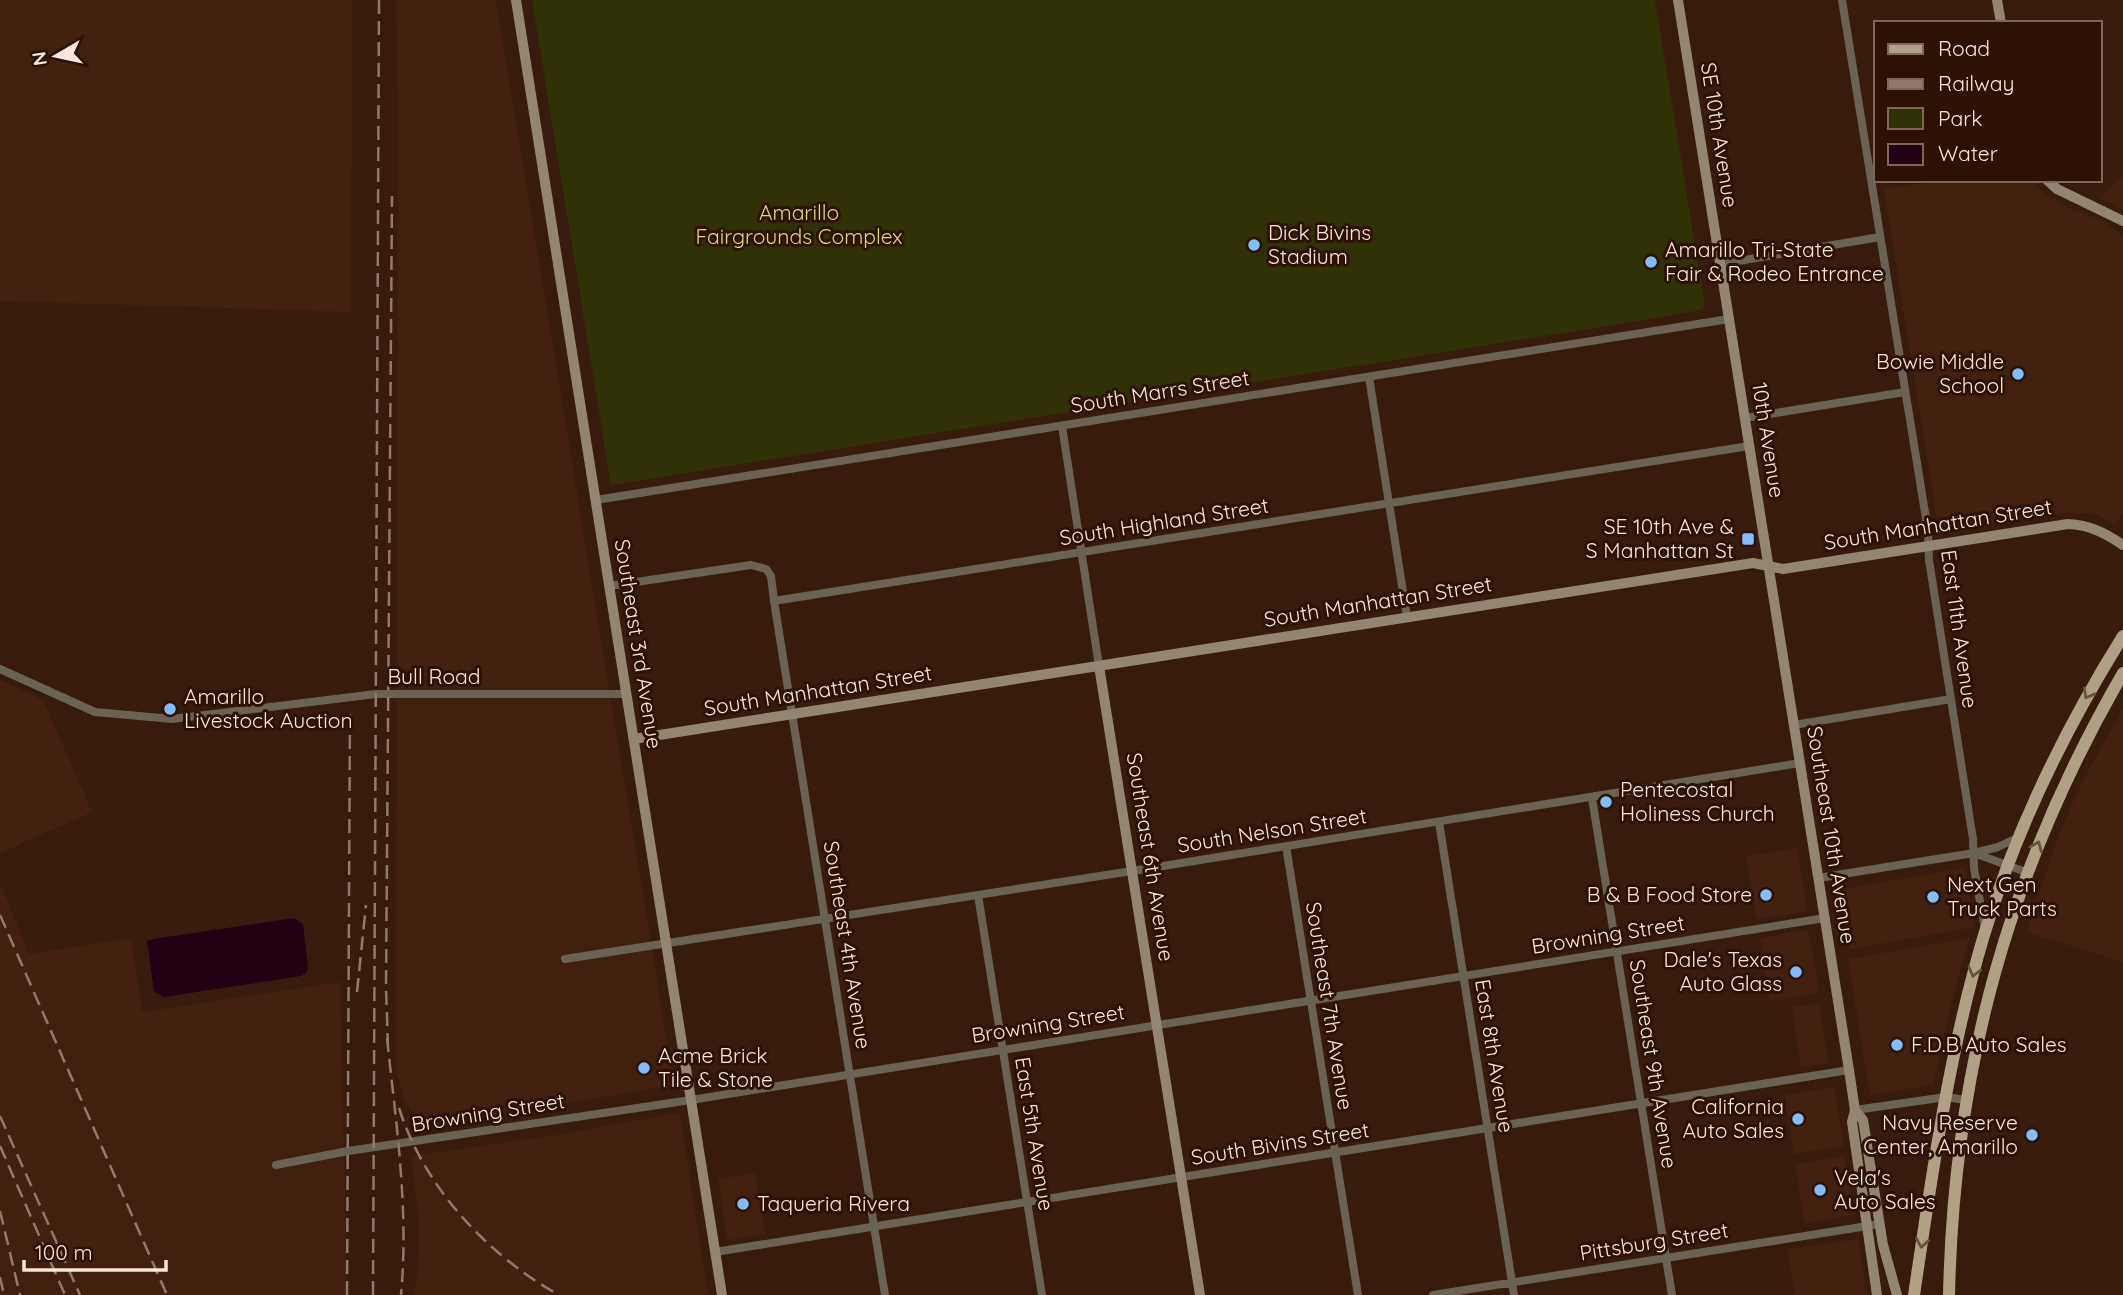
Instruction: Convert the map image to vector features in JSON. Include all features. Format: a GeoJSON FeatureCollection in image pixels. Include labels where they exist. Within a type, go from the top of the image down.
{"type":"FeatureCollection","features":[{"type":"Feature","properties":{"kind":"main road","name":"Southeast 3rd Avenue"},"geometry":{"type":"LineString","coordinates":[[516,0],[722,1295]]}},
{"type":"Feature","properties":{"kind":"main road","name":"SE 10th Avenue"},"geometry":{"type":"LineString","coordinates":[[1678,0],[1729,318]]}},
{"type":"Feature","properties":{"kind":"main road"},"geometry":{"type":"LineString","coordinates":[[1997,0],[2001,21]]}},
{"type":"Feature","properties":{"kind":"main road"},"geometry":{"type":"LineString","coordinates":[[2049,182],[2057,189],[2123,221]]}},
{"type":"Feature","properties":{"kind":"main road","name":"10th Avenue"},"geometry":{"type":"LineString","coordinates":[[1729,318],[1768,566]]}},
{"type":"Feature","properties":{"kind":"main road","name":"South Manhattan Street"},"geometry":{"type":"LineString","coordinates":[[634,739],[1753,563],[1783,569],[2068,524],[2098,530],[2123,545]]}},
{"type":"Feature","properties":{"kind":"main road","name":"Southeast 10th Avenue"},"geometry":{"type":"LineString","coordinates":[[1768,566],[1855,1110]]}},
{"type":"Feature","properties":{"kind":"main road"},"geometry":{"type":"LineString","coordinates":[[1914,1295],[1946,1097],[1957,1041],[1985,932],[2044,779],[2073,722],[2123,636]]}},
{"type":"Feature","properties":{"kind":"main road","name":"Southeast 6th Avenue"},"geometry":{"type":"LineString","coordinates":[[1099,666],[1200,1295]]}},
{"type":"Feature","properties":{"kind":"main road"},"geometry":{"type":"LineString","coordinates":[[1949,1295],[1954,1187],[1965,1100],[1989,992],[2026,872],[2068,773],[2123,673]]}},
{"type":"Feature","properties":{"kind":"main road"},"geometry":{"type":"LineString","coordinates":[[1855,1110],[1863,1120],[1874,1225],[1877,1295]]}},
{"type":"Feature","properties":{"kind":"main road"},"geometry":{"type":"LineString","coordinates":[[1874,1225],[1897,1295]]}},
{"type":"Feature","properties":{"kind":"street","name":"East 11th Avenue"},"geometry":{"type":"LineString","coordinates":[[1842,0],[1905,392],[1985,932]]}},
{"type":"Feature","properties":{"kind":"street"},"geometry":{"type":"LineString","coordinates":[[1721,264],[1881,237]]}},
{"type":"Feature","properties":{"kind":"street","name":"South Marrs Street"},"geometry":{"type":"LineString","coordinates":[[596,500],[1729,318]]}},
{"type":"Feature","properties":{"kind":"street"},"geometry":{"type":"LineString","coordinates":[[1369,377],[1406,617]]}},
{"type":"Feature","properties":{"kind":"street"},"geometry":{"type":"LineString","coordinates":[[1745,418],[1905,392]]}},
{"type":"Feature","properties":{"kind":"street","name":"Southeast 6th Avenue"},"geometry":{"type":"LineString","coordinates":[[1062,426],[1099,666]]}},
{"type":"Feature","properties":{"kind":"street","name":"South Highland Street"},"geometry":{"type":"LineString","coordinates":[[774,601],[1749,446]]}},
{"type":"Feature","properties":{"kind":"street"},"geometry":{"type":"LineString","coordinates":[[609,586],[751,565],[766,569],[771,576],[774,601]]}},
{"type":"Feature","properties":{"kind":"street","name":"Southeast 4th Avenue"},"geometry":{"type":"LineString","coordinates":[[774,601],[885,1295]]}},
{"type":"Feature","properties":{"kind":"street","name":"Bull Road"},"geometry":{"type":"LineString","coordinates":[[0,669],[95,712],[172,719],[376,694],[627,694]]}},
{"type":"Feature","properties":{"kind":"street"},"geometry":{"type":"LineString","coordinates":[[1794,724],[1951,699]]}},
{"type":"Feature","properties":{"kind":"street","name":"South Nelson Street"},"geometry":{"type":"LineString","coordinates":[[565,959],[1800,763]]}},
{"type":"Feature","properties":{"kind":"street","name":"Southeast 9th Avenue"},"geometry":{"type":"LineString","coordinates":[[1592,797],[1672,1295]]}},
{"type":"Feature","properties":{"kind":"street","name":"East 8th Avenue"},"geometry":{"type":"LineString","coordinates":[[1438,822],[1514,1295]]}},
{"type":"Feature","properties":{"kind":"street"},"geometry":{"type":"LineString","coordinates":[[1818,878],[1974,853],[1998,847],[2021,836]]}},
{"type":"Feature","properties":{"kind":"street","name":"Southeast 7th Avenue"},"geometry":{"type":"LineString","coordinates":[[1286,846],[1358,1295]]}},
{"type":"Feature","properties":{"kind":"street"},"geometry":{"type":"LineString","coordinates":[[1974,853],[2026,872]]}},
{"type":"Feature","properties":{"kind":"street","name":"East 5th Avenue"},"geometry":{"type":"LineString","coordinates":[[978,895],[1042,1295]]}},
{"type":"Feature","properties":{"kind":"street","name":"Browning Street"},"geometry":{"type":"LineString","coordinates":[[276,1165],[348,1151],[691,1100],[1825,918]]}},
{"type":"Feature","properties":{"kind":"street","name":"South Bivins Street"},"geometry":{"type":"LineString","coordinates":[[715,1252],[1849,1070]]}},
{"type":"Feature","properties":{"kind":"street"},"geometry":{"type":"LineString","coordinates":[[1855,1110],[1946,1097],[1965,1100]]}},
{"type":"Feature","properties":{"kind":"street","name":"Pittsburg Street"},"geometry":{"type":"LineString","coordinates":[[1433,1295],[1874,1225]]}},
{"type":"Feature","properties":{"kind":"shaded area"},"geometry":{"type":"Polygon","coordinates":[[[0,0],[352,0],[351,312],[0,301],[0,0]]]}},
{"type":"Feature","properties":{"kind":"shaded area"},"geometry":{"type":"Polygon","coordinates":[[[396,0],[496,0],[674,1085],[421,1128],[404,1099],[396,1068],[396,0]]]}},
{"type":"Feature","properties":{"kind":"shaded area"},"geometry":{"type":"Polygon","coordinates":[[[2123,176],[2123,210],[2100,198],[2123,176]]]}},
{"type":"Feature","properties":{"kind":"shaded area","name":"Bowie Middle School"},"geometry":{"type":"Polygon","coordinates":[[[1931,182],[2034,182],[2043,193],[2073,210],[2101,220],[2123,236],[2123,514],[2115,524],[2093,513],[2068,513],[1939,532],[1884,189],[1931,182]]]}},
{"type":"Feature","properties":{"kind":"shaded area"},"geometry":{"type":"Polygon","coordinates":[[[0,680],[43,700],[92,812],[0,853],[0,680]]]}},
{"type":"Feature","properties":{"kind":"shaded area"},"geometry":{"type":"Polygon","coordinates":[[[2123,709],[2123,962],[2026,932],[2056,842],[2082,782],[2123,709]]]}},
{"type":"Feature","properties":{"kind":"shaded area"},"geometry":{"type":"Polygon","coordinates":[[[1797,848],[1807,909],[1805,912],[1757,919],[1746,856],[1797,848]]]}},
{"type":"Feature","properties":{"kind":"shaded area"},"geometry":{"type":"Polygon","coordinates":[[[1965,868],[1975,927],[1851,949],[1842,889],[1965,868]]]}},
{"type":"Feature","properties":{"kind":"shaded area"},"geometry":{"type":"Polygon","coordinates":[[[0,883],[29,954],[131,938],[142,1012],[340,982],[347,1295],[0,1295],[0,883]]]}},
{"type":"Feature","properties":{"kind":"shaded area"},"geometry":{"type":"Polygon","coordinates":[[[1806,930],[1809,932],[1819,993],[1769,1001],[1760,938],[1806,930]]]}},
{"type":"Feature","properties":{"kind":"shaded area"},"geometry":{"type":"Polygon","coordinates":[[[1970,938],[1953,996],[1933,1085],[1870,1095],[1848,959],[1970,938]]]}},
{"type":"Feature","properties":{"kind":"shaded area"},"geometry":{"type":"Polygon","coordinates":[[[1819,1003],[1828,1062],[1801,1067],[1792,1007],[1819,1003]]]}},
{"type":"Feature","properties":{"kind":"shaded area"},"geometry":{"type":"Polygon","coordinates":[[[1834,1087],[1844,1146],[1794,1154],[1785,1095],[1834,1087]]]}},
{"type":"Feature","properties":{"kind":"shaded area"},"geometry":{"type":"Polygon","coordinates":[[[680,1114],[708,1295],[414,1295],[419,1221],[411,1156],[557,1135],[680,1114]]]}},
{"type":"Feature","properties":{"kind":"shaded area"},"geometry":{"type":"Polygon","coordinates":[[[1845,1156],[1854,1215],[1805,1223],[1795,1164],[1845,1156]]]}},
{"type":"Feature","properties":{"kind":"shaded area"},"geometry":{"type":"Polygon","coordinates":[[[755,1173],[765,1234],[731,1240],[727,1237],[718,1179],[755,1173]]]}},
{"type":"Feature","properties":{"kind":"shaded area"},"geometry":{"type":"Polygon","coordinates":[[[1854,1239],[1859,1242],[1867,1295],[1795,1295],[1787,1250],[1854,1239]]]}},
{"type":"Feature","properties":{"kind":"green space","name":"Amarillo Fairgrounds Complex"},"geometry":{"type":"Polygon","coordinates":[[[532,0],[1655,0],[1705,305],[1701,310],[1601,327],[611,485],[532,0]]]}},
{"type":"Feature","properties":{"kind":"water"},"geometry":{"type":"Polygon","coordinates":[[[294,918],[303,924],[308,966],[307,972],[301,976],[164,997],[154,992],[147,941],[294,918]]]}},
{"type":"Feature","properties":{"kind":"railway"},"geometry":{"type":"LineString","coordinates":[[373,1295],[379,0]]}},
{"type":"Feature","properties":{"kind":"railway"},"geometry":{"type":"LineString","coordinates":[[388,1047],[386,987],[392,196]]}},
{"type":"Feature","properties":{"kind":"railway"},"geometry":{"type":"LineString","coordinates":[[347,1295],[350,707]]}},
{"type":"Feature","properties":{"kind":"railway"},"geometry":{"type":"LineString","coordinates":[[357,992],[366,905]]}},
{"type":"Feature","properties":{"kind":"railway"},"geometry":{"type":"LineString","coordinates":[[0,915],[167,1295]]}},
{"type":"Feature","properties":{"kind":"railway"},"geometry":{"type":"LineString","coordinates":[[387,1038],[402,1198],[401,1295]]}},
{"type":"Feature","properties":{"kind":"railway"},"geometry":{"type":"LineString","coordinates":[[399,1108],[424,1165],[461,1216],[507,1260],[559,1295]]}},
{"type":"Feature","properties":{"kind":"railway"},"geometry":{"type":"LineString","coordinates":[[0,1116],[80,1295]]}},
{"type":"Feature","properties":{"kind":"railway"},"geometry":{"type":"LineString","coordinates":[[0,1146],[65,1295]]}},
{"type":"Feature","properties":{"kind":"railway"},"geometry":{"type":"LineString","coordinates":[[0,1211],[20,1295]]}},
{"type":"Feature","properties":{"kind":"railway"},"geometry":{"type":"LineString","coordinates":[[0,1277],[4,1295]]}},
{"type":"Feature","properties":{"kind":"place","name":"Dick Bivins Stadium"},"geometry":{"type":"Point","coordinates":[1254,245]}},
{"type":"Feature","properties":{"kind":"place","name":"Amarillo Tri-State Fair & Rodeo Entrance"},"geometry":{"type":"Point","coordinates":[1651,262]}},
{"type":"Feature","properties":{"kind":"place","name":"Bowie Middle School"},"geometry":{"type":"Point","coordinates":[2018,374]}},
{"type":"Feature","properties":{"kind":"place","name":"SE 10th Ave & S Manhattan St"},"geometry":{"type":"Point","coordinates":[1748,539]}},
{"type":"Feature","properties":{"kind":"place","name":"Amarillo Livestock Auction"},"geometry":{"type":"Point","coordinates":[170,709]}},
{"type":"Feature","properties":{"kind":"place","name":"Pentecostal Holiness Church"},"geometry":{"type":"Point","coordinates":[1606,802]}},
{"type":"Feature","properties":{"kind":"place","name":"B & B Food Store"},"geometry":{"type":"Point","coordinates":[1766,895]}},
{"type":"Feature","properties":{"kind":"place","name":"Next Gen Truck Parts"},"geometry":{"type":"Point","coordinates":[1933,897]}},
{"type":"Feature","properties":{"kind":"place","name":"Dale's Texas Auto Glass"},"geometry":{"type":"Point","coordinates":[1796,972]}},
{"type":"Feature","properties":{"kind":"place","name":"F.D.B Auto Sales"},"geometry":{"type":"Point","coordinates":[1897,1045]}},
{"type":"Feature","properties":{"kind":"place","name":"Acme Brick Tile & Stone"},"geometry":{"type":"Point","coordinates":[644,1068]}},
{"type":"Feature","properties":{"kind":"place","name":"California Auto Sales"},"geometry":{"type":"Point","coordinates":[1798,1119]}},
{"type":"Feature","properties":{"kind":"place","name":"Navy Reserve Center, Amarillo"},"geometry":{"type":"Point","coordinates":[2032,1135]}},
{"type":"Feature","properties":{"kind":"place","name":"Vela's Auto Sales"},"geometry":{"type":"Point","coordinates":[1820,1190]}},
{"type":"Feature","properties":{"kind":"place","name":"Taqueria Rivera"},"geometry":{"type":"Point","coordinates":[743,1204]}}]}
